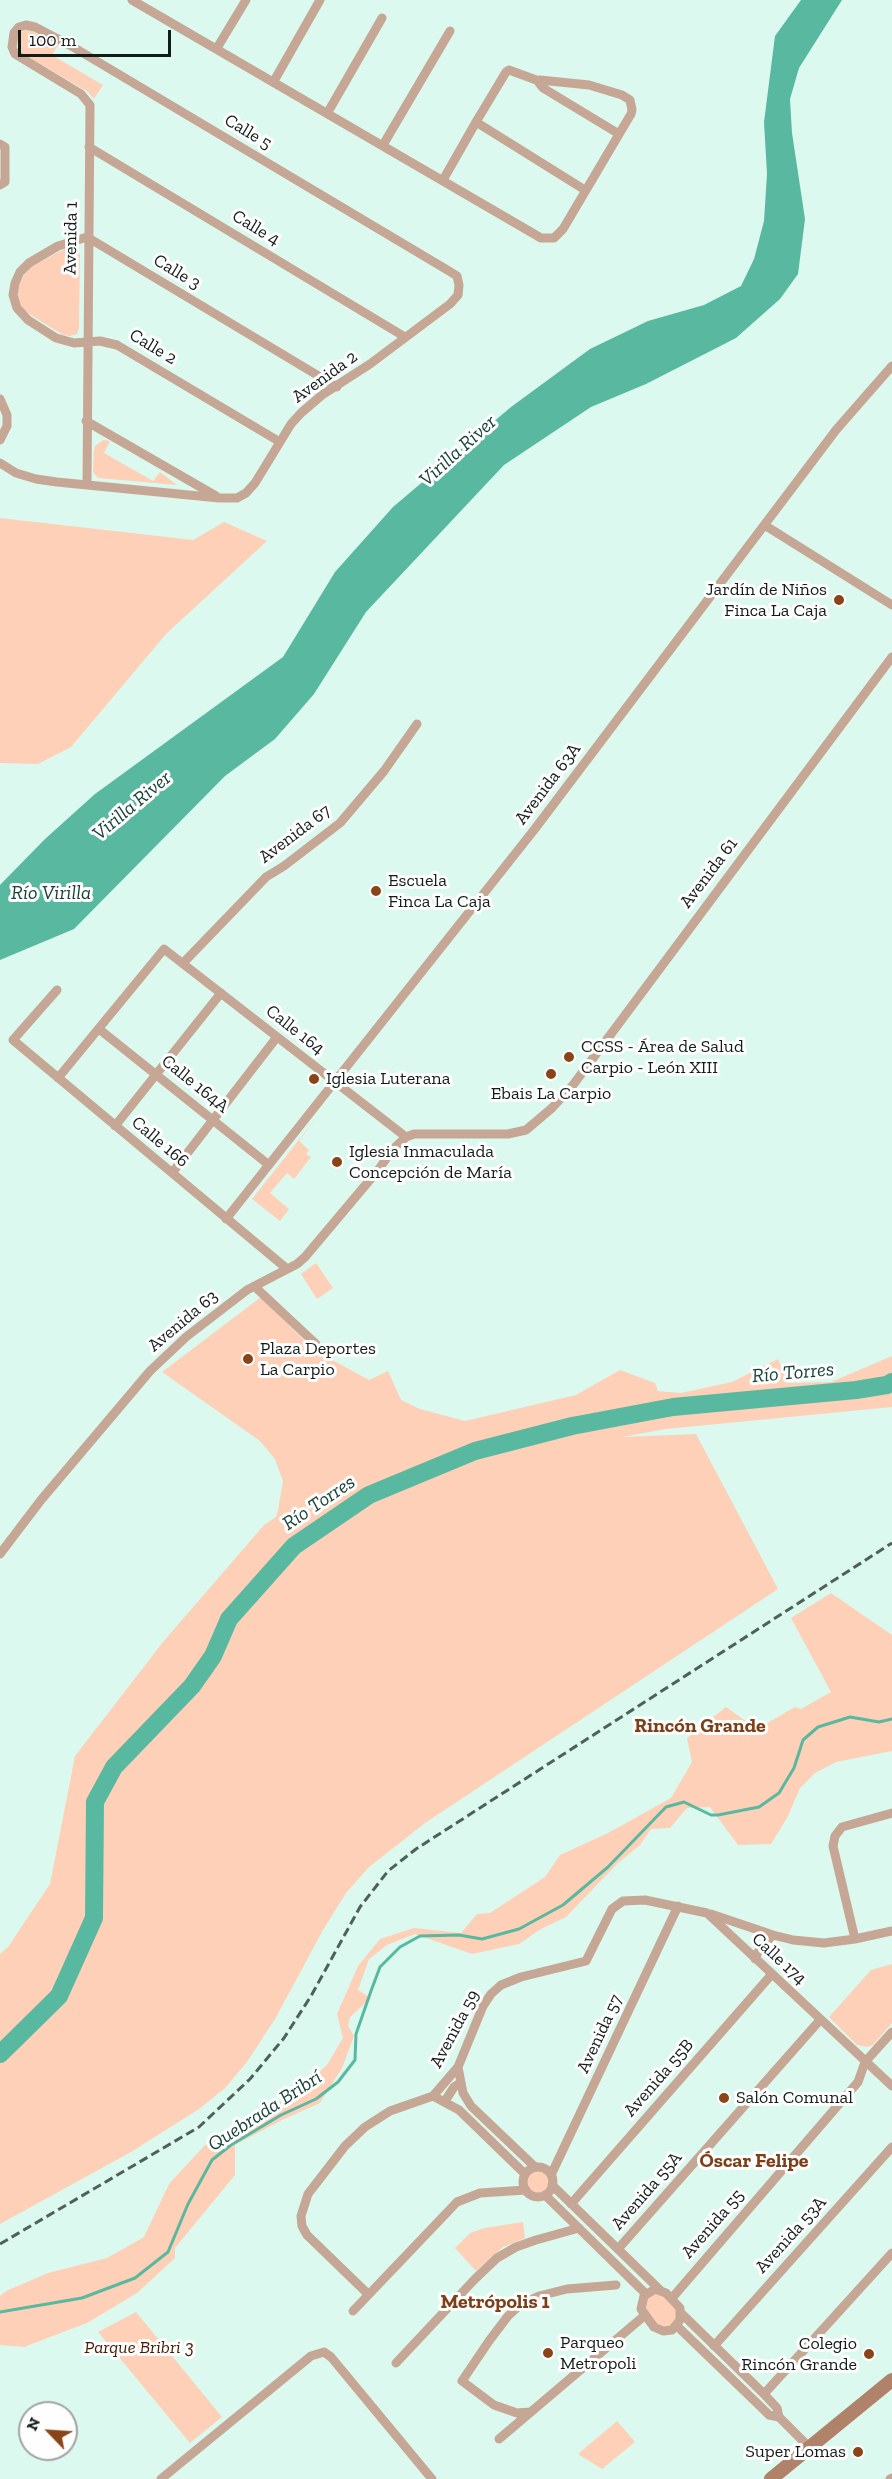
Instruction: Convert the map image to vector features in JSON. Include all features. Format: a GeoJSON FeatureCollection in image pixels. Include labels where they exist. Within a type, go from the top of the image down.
{"type":"FeatureCollection","features":[{"type":"Feature","properties":{"kind":"main road"},"geometry":{"type":"LineString","coordinates":[[780,2479],[811,2449],[892,2380]]}},
{"type":"Feature","properties":{"kind":"main road"},"geometry":{"type":"LineString","coordinates":[[771,2479],[892,2386]]}},
{"type":"Feature","properties":{"kind":"street"},"geometry":{"type":"LineString","coordinates":[[132,0],[147,4],[217,48],[541,238],[554,238],[558,235],[632,110],[630,100],[589,85],[544,79],[539,81],[509,70],[443,180]]}},
{"type":"Feature","properties":{"kind":"street"},"geometry":{"type":"LineString","coordinates":[[217,48],[246,0]]}},
{"type":"Feature","properties":{"kind":"street"},"geometry":{"type":"LineString","coordinates":[[274,81],[320,0]]}},
{"type":"Feature","properties":{"kind":"street"},"geometry":{"type":"LineString","coordinates":[[328,112],[382,18]]}},
{"type":"Feature","properties":{"kind":"street","name":"Calle 5"},"geometry":{"type":"LineString","coordinates":[[14,33],[19,27],[26,25],[35,27],[73,47],[449,271],[457,276],[459,285]]}},
{"type":"Feature","properties":{"kind":"street"},"geometry":{"type":"LineString","coordinates":[[383,145],[450,31]]}},
{"type":"Feature","properties":{"kind":"street","name":"Avenida 1"},"geometry":{"type":"LineString","coordinates":[[14,33],[12,47],[15,54],[86,99],[90,105],[86,342],[87,484]]}},
{"type":"Feature","properties":{"kind":"street"},"geometry":{"type":"LineString","coordinates":[[539,81],[543,88],[619,134]]}},
{"type":"Feature","properties":{"kind":"street"},"geometry":{"type":"LineString","coordinates":[[476,122],[585,190]]}},
{"type":"Feature","properties":{"kind":"street"},"geometry":{"type":"LineString","coordinates":[[0,144],[5,147],[5,182],[0,185]]}},
{"type":"Feature","properties":{"kind":"street","name":"Calle 4"},"geometry":{"type":"LineString","coordinates":[[89,147],[405,337]]}},
{"type":"Feature","properties":{"kind":"street","name":"Calle 2"},"geometry":{"type":"LineString","coordinates":[[87,237],[57,246],[29,263],[20,272],[15,283],[13,295],[16,308],[28,320],[56,338],[74,343],[100,341],[117,345],[280,442]]}},
{"type":"Feature","properties":{"kind":"street","name":"Calle 3"},"geometry":{"type":"LineString","coordinates":[[87,237],[338,387]]}},
{"type":"Feature","properties":{"kind":"street","name":"Avenida 2"},"geometry":{"type":"LineString","coordinates":[[0,463],[16,473],[36,479],[237,498],[246,493],[255,483],[301,413],[322,395],[338,387],[450,304],[458,295],[459,285]]}},
{"type":"Feature","properties":{"kind":"street","name":"Avenida 63A"},"geometry":{"type":"LineString","coordinates":[[226,1219],[534,830],[836,430],[892,366]]}},
{"type":"Feature","properties":{"kind":"street"},"geometry":{"type":"LineString","coordinates":[[0,399],[7,415],[6,426],[0,440]]}},
{"type":"Feature","properties":{"kind":"street"},"geometry":{"type":"LineString","coordinates":[[86,421],[219,498]]}},
{"type":"Feature","properties":{"kind":"street"},"geometry":{"type":"LineString","coordinates":[[765,526],[892,605]]}},
{"type":"Feature","properties":{"kind":"street","name":"Avenida 61"},"geometry":{"type":"LineString","coordinates":[[406,1137],[414,1134],[508,1134],[526,1130],[552,1108],[573,1085],[892,657]]}},
{"type":"Feature","properties":{"kind":"street","name":"Avenida 67"},"geometry":{"type":"LineString","coordinates":[[183,963],[266,877],[284,867],[340,823],[384,771],[417,724]]}},
{"type":"Feature","properties":{"kind":"street","name":"Calle 164"},"geometry":{"type":"LineString","coordinates":[[99,1029],[164,948],[406,1137]]}},
{"type":"Feature","properties":{"kind":"street","name":"Calle 166"},"geometry":{"type":"LineString","coordinates":[[57,990],[13,1041],[286,1268]]}},
{"type":"Feature","properties":{"kind":"street"},"geometry":{"type":"LineString","coordinates":[[115,1126],[221,993]]}},
{"type":"Feature","properties":{"kind":"street"},"geometry":{"type":"LineString","coordinates":[[58,1078],[99,1029]]}},
{"type":"Feature","properties":{"kind":"street","name":"Calle 164A"},"geometry":{"type":"LineString","coordinates":[[99,1029],[269,1165]]}},
{"type":"Feature","properties":{"kind":"street"},"geometry":{"type":"LineString","coordinates":[[172,1173],[277,1036]]}},
{"type":"Feature","properties":{"kind":"street","name":"Avenida 63"},"geometry":{"type":"LineString","coordinates":[[0,1554],[41,1500],[150,1371],[186,1337],[254,1286],[297,1264],[305,1257],[379,1169],[392,1150],[406,1137]]}},
{"type":"Feature","properties":{"kind":"street"},"geometry":{"type":"LineString","coordinates":[[254,1286],[316,1344]]}},
{"type":"Feature","properties":{"kind":"street"},"geometry":{"type":"LineString","coordinates":[[855,1939],[833,1846],[835,1836],[842,1827],[892,1813]]}},
{"type":"Feature","properties":{"kind":"street","name":"Avenida 59"},"geometry":{"type":"LineString","coordinates":[[368,2294],[307,2235],[302,2226],[301,2216],[308,2194],[345,2146],[365,2127],[390,2111],[433,2096],[458,2067],[483,2006],[501,1985],[521,1977],[586,1961],[612,1909],[623,1901],[645,1900],[678,1906]]}},
{"type":"Feature","properties":{"kind":"street"},"geometry":{"type":"LineString","coordinates":[[678,1906],[794,1940],[824,1943],[892,1931]]}},
{"type":"Feature","properties":{"kind":"street","name":"Avenida 57"},"geometry":{"type":"LineString","coordinates":[[552,2180],[678,1906]]}},
{"type":"Feature","properties":{"kind":"street","name":"Calle 174"},"geometry":{"type":"LineString","coordinates":[[707,1913],[892,2086]]}},
{"type":"Feature","properties":{"kind":"street"},"geometry":{"type":"LineString","coordinates":[[755,1959],[760,1948],[773,1935]]}},
{"type":"Feature","properties":{"kind":"street","name":"Avenida 55B"},"geometry":{"type":"LineString","coordinates":[[571,2204],[772,1974]]}},
{"type":"Feature","properties":{"kind":"street","name":"Avenida 55A"},"geometry":{"type":"LineString","coordinates":[[618,2249],[820,2020]]}},
{"type":"Feature","properties":{"kind":"street","name":"Avenida 55"},"geometry":{"type":"LineString","coordinates":[[672,2298],[858,2082],[866,2061],[892,2032]]}},
{"type":"Feature","properties":{"kind":"street"},"geometry":{"type":"LineString","coordinates":[[458,2067],[463,2093],[471,2106],[535,2167],[544,2168],[571,2204],[660,2290],[672,2298],[682,2314],[764,2394],[777,2408],[779,2417],[811,2449]]}},
{"type":"Feature","properties":{"kind":"street"},"geometry":{"type":"LineString","coordinates":[[445,2101],[460,2083]]}},
{"type":"Feature","properties":{"kind":"street"},"geometry":{"type":"LineString","coordinates":[[433,2096],[459,2110],[525,2175]]}},
{"type":"Feature","properties":{"kind":"street","name":"Avenida 53A"},"geometry":{"type":"LineString","coordinates":[[714,2346],[892,2147]]}},
{"type":"Feature","properties":{"kind":"street"},"geometry":{"type":"LineString","coordinates":[[535,2167],[525,2175],[524,2185],[526,2190],[535,2196],[545,2194]]}},
{"type":"Feature","properties":{"kind":"street"},"geometry":{"type":"LineString","coordinates":[[545,2194],[552,2180]]}},
{"type":"Feature","properties":{"kind":"street"},"geometry":{"type":"LineString","coordinates":[[353,2312],[457,2202],[480,2193],[526,2190]]}},
{"type":"Feature","properties":{"kind":"street"},"geometry":{"type":"LineString","coordinates":[[545,2194],[646,2294]]}},
{"type":"Feature","properties":{"kind":"street"},"geometry":{"type":"LineString","coordinates":[[396,2363],[474,2280],[497,2259],[526,2244],[579,2228]]}},
{"type":"Feature","properties":{"kind":"street"},"geometry":{"type":"LineString","coordinates":[[764,2394],[892,2253]]}},
{"type":"Feature","properties":{"kind":"street"},"geometry":{"type":"LineString","coordinates":[[530,2412],[517,2413],[500,2408],[462,2381],[489,2341],[520,2305],[538,2296],[557,2291],[616,2285]]}},
{"type":"Feature","properties":{"kind":"street"},"geometry":{"type":"LineString","coordinates":[[660,2290],[651,2290],[641,2302],[644,2316],[654,2327],[663,2331],[672,2330],[677,2326],[682,2314]]}},
{"type":"Feature","properties":{"kind":"street"},"geometry":{"type":"LineString","coordinates":[[499,2439],[644,2316]]}},
{"type":"Feature","properties":{"kind":"street"},"geometry":{"type":"LineString","coordinates":[[677,2326],[769,2415],[779,2417]]}},
{"type":"Feature","properties":{"kind":"street"},"geometry":{"type":"LineString","coordinates":[[161,2479],[311,2356],[324,2352],[331,2357],[432,2479]]}},
{"type":"Feature","properties":{"kind":"green space"},"geometry":{"type":"Polygon","coordinates":[[[30,30],[58,45],[52,55],[103,85],[94,99],[88,92],[20,52],[16,42],[20,33],[30,30]]]}},
{"type":"Feature","properties":{"kind":"green space"},"geometry":{"type":"Polygon","coordinates":[[[72,247],[80,254],[79,328],[77,334],[70,336],[63,335],[23,310],[18,301],[17,287],[29,268],[72,247]]]}},
{"type":"Feature","properties":{"kind":"green space"},"geometry":{"type":"Polygon","coordinates":[[[103,440],[110,441],[104,453],[153,481],[160,472],[177,485],[98,478],[93,472],[94,451],[95,446],[103,440]]]}},
{"type":"Feature","properties":{"kind":"green space"},"geometry":{"type":"Polygon","coordinates":[[[0,518],[193,540],[224,522],[267,541],[166,634],[71,747],[38,764],[0,763],[0,518]]]}},
{"type":"Feature","properties":{"kind":"green space"},"geometry":{"type":"Polygon","coordinates":[[[317,1117],[299,1141],[309,1150],[306,1154],[311,1157],[294,1179],[287,1173],[270,1193],[289,1209],[280,1221],[252,1199],[317,1117]]]}},
{"type":"Feature","properties":{"kind":"green space"},"geometry":{"type":"Polygon","coordinates":[[[316,1263],[333,1288],[317,1299],[301,1274],[316,1263]]]}},
{"type":"Feature","properties":{"kind":"green space"},"geometry":{"type":"Polygon","coordinates":[[[261,1297],[314,1350],[369,1380],[388,1371],[401,1400],[420,1409],[465,1421],[576,1395],[620,1370],[655,1383],[658,1391],[681,1393],[732,1382],[778,1359],[788,1383],[831,1382],[892,1356],[892,1407],[666,1429],[622,1437],[696,1434],[778,1589],[425,1823],[369,1867],[346,1893],[323,1930],[275,2019],[247,2062],[225,2088],[199,2109],[131,2152],[0,2224],[0,1954],[8,1947],[50,1884],[75,1756],[163,1642],[264,1525],[276,1517],[278,1510],[283,1481],[275,1459],[260,1441],[162,1372],[261,1297]]]}},
{"type":"Feature","properties":{"kind":"green space"},"geometry":{"type":"Polygon","coordinates":[[[831,1593],[892,1635],[892,1751],[836,1762],[815,1773],[800,1788],[787,1818],[771,1844],[738,1845],[710,1807],[687,1808],[670,1828],[651,1829],[640,1845],[617,1864],[566,1917],[541,1929],[519,1944],[472,1954],[415,1934],[387,1945],[369,1959],[358,1990],[371,1998],[350,2017],[348,2026],[354,2036],[342,2068],[320,2103],[235,2145],[235,2175],[175,2248],[175,2258],[137,2293],[87,2323],[24,2347],[0,2345],[0,2296],[6,2291],[48,2273],[107,2258],[144,2237],[169,2184],[204,2146],[297,2092],[327,2065],[343,2038],[337,2014],[358,1966],[380,1939],[414,1928],[461,1933],[477,1914],[490,1913],[545,1877],[560,1855],[608,1833],[671,1798],[692,1762],[687,1738],[726,1707],[757,1729],[795,1707],[801,1709],[831,1692],[791,1618],[831,1593]]]}},
{"type":"Feature","properties":{"kind":"green space"},"geometry":{"type":"Polygon","coordinates":[[[892,1964],[892,2023],[873,2045],[867,2047],[857,2045],[829,2017],[871,1970],[892,1964]]]}},
{"type":"Feature","properties":{"kind":"green space"},"geometry":{"type":"Polygon","coordinates":[[[538,2169],[546,2173],[550,2181],[546,2189],[538,2193],[530,2189],[526,2181],[530,2173],[538,2169]]]}},
{"type":"Feature","properties":{"kind":"green space"},"geometry":{"type":"Polygon","coordinates":[[[523,2222],[525,2238],[503,2247],[476,2271],[455,2248],[470,2233],[485,2228],[523,2222]]]}},
{"type":"Feature","properties":{"kind":"green space"},"geometry":{"type":"Polygon","coordinates":[[[653,2293],[669,2297],[679,2315],[671,2326],[664,2327],[656,2324],[645,2307],[647,2298],[653,2293]]]}},
{"type":"Feature","properties":{"kind":"green space","name":"Parque Bribri 3"},"geometry":{"type":"Polygon","coordinates":[[[136,2312],[222,2417],[190,2443],[98,2332],[136,2312]]]}},
{"type":"Feature","properties":{"kind":"green space"},"geometry":{"type":"Polygon","coordinates":[[[617,2421],[635,2442],[602,2469],[578,2454],[617,2421]]]}},
{"type":"Feature","properties":{"kind":"water","name":"Río Virilla"},"geometry":{"type":"Polygon","coordinates":[[[801,0],[842,0],[799,68],[790,99],[792,133],[805,219],[798,274],[780,299],[736,338],[646,384],[591,407],[504,465],[366,612],[314,694],[275,739],[225,776],[74,929],[0,960],[0,885],[45,839],[95,794],[283,657],[335,572],[393,507],[511,407],[590,349],[648,321],[704,305],[741,286],[754,259],[764,221],[767,174],[764,122],[775,36],[801,0]]]}},
{"type":"Feature","properties":{"kind":"waterway","name":"Río Torres"},"geometry":{"type":"LineString","coordinates":[[0,2054],[59,1996],[94,1918],[95,1802],[114,1767],[192,1686],[213,1656],[229,1619],[294,1546],[369,1495],[475,1451],[572,1426],[673,1407],[856,1390],[887,1385],[892,1382]]}},
{"type":"Feature","properties":{"kind":"waterway","name":"Quebrada Bribrí"},"geometry":{"type":"LineString","coordinates":[[0,2312],[82,2298],[135,2278],[168,2252],[188,2204],[212,2160],[231,2145],[281,2115],[316,2099],[338,2082],[355,2060],[356,2034],[380,1967],[400,1947],[420,1936],[459,1935],[482,1939],[519,1929],[563,1905],[608,1867],[666,1807],[684,1802],[711,1815],[759,1807],[779,1793],[794,1768],[803,1740],[818,1727],[850,1717],[879,1722],[892,1719]]}},
{"type":"Feature","properties":{"kind":"railway"},"geometry":{"type":"LineString","coordinates":[[0,2244],[199,2127],[250,2079],[284,2038],[311,1996],[360,1907],[388,1871],[416,1849],[892,1543]]}},
{"type":"Feature","properties":{"kind":"place","name":"Jardín de Niños Finca La Caja"},"geometry":{"type":"Point","coordinates":[839,600]}},
{"type":"Feature","properties":{"kind":"place","name":"Escuela Finca La Caja"},"geometry":{"type":"Point","coordinates":[376,891]}},
{"type":"Feature","properties":{"kind":"place","name":"CCSS - Área de Salud Carpio - León XIII"},"geometry":{"type":"Point","coordinates":[569,1057]}},
{"type":"Feature","properties":{"kind":"place","name":"Ebais La Carpio"},"geometry":{"type":"Point","coordinates":[551,1074]}},
{"type":"Feature","properties":{"kind":"place","name":"Iglesia Luterana"},"geometry":{"type":"Point","coordinates":[314,1079]}},
{"type":"Feature","properties":{"kind":"place","name":"Iglesia Inmaculada Concepción de María"},"geometry":{"type":"Point","coordinates":[337,1162]}},
{"type":"Feature","properties":{"kind":"place","name":"Plaza Deportes La Carpio"},"geometry":{"type":"Point","coordinates":[248,1359]}},
{"type":"Feature","properties":{"kind":"place","name":"Salón Comunal"},"geometry":{"type":"Point","coordinates":[724,2098]}},
{"type":"Feature","properties":{"kind":"place","name":"Parqueo Metropoli"},"geometry":{"type":"Point","coordinates":[548,2353]}},
{"type":"Feature","properties":{"kind":"place","name":"Colegio Rincón Grande"},"geometry":{"type":"Point","coordinates":[869,2354]}},
{"type":"Feature","properties":{"kind":"place","name":"Super Lomas"},"geometry":{"type":"Point","coordinates":[858,2452]}},
{"type":"Feature","properties":{"kind":"district","name":"Rincón Grande"},"geometry":{"type":"Point","coordinates":[700,1726]}},
{"type":"Feature","properties":{"kind":"district","name":"Óscar Felipe"},"geometry":{"type":"Point","coordinates":[754,2161]}},
{"type":"Feature","properties":{"kind":"district","name":"Metrópolis 1"},"geometry":{"type":"Point","coordinates":[495,2302]}},
{"type":"Feature","properties":{"kind":"water label","name":"Virilla River"},"geometry":{"type":"Point","coordinates":[458,451]}},
{"type":"Feature","properties":{"kind":"water label","name":"Virilla River"},"geometry":{"type":"Point","coordinates":[132,806]}}]}
